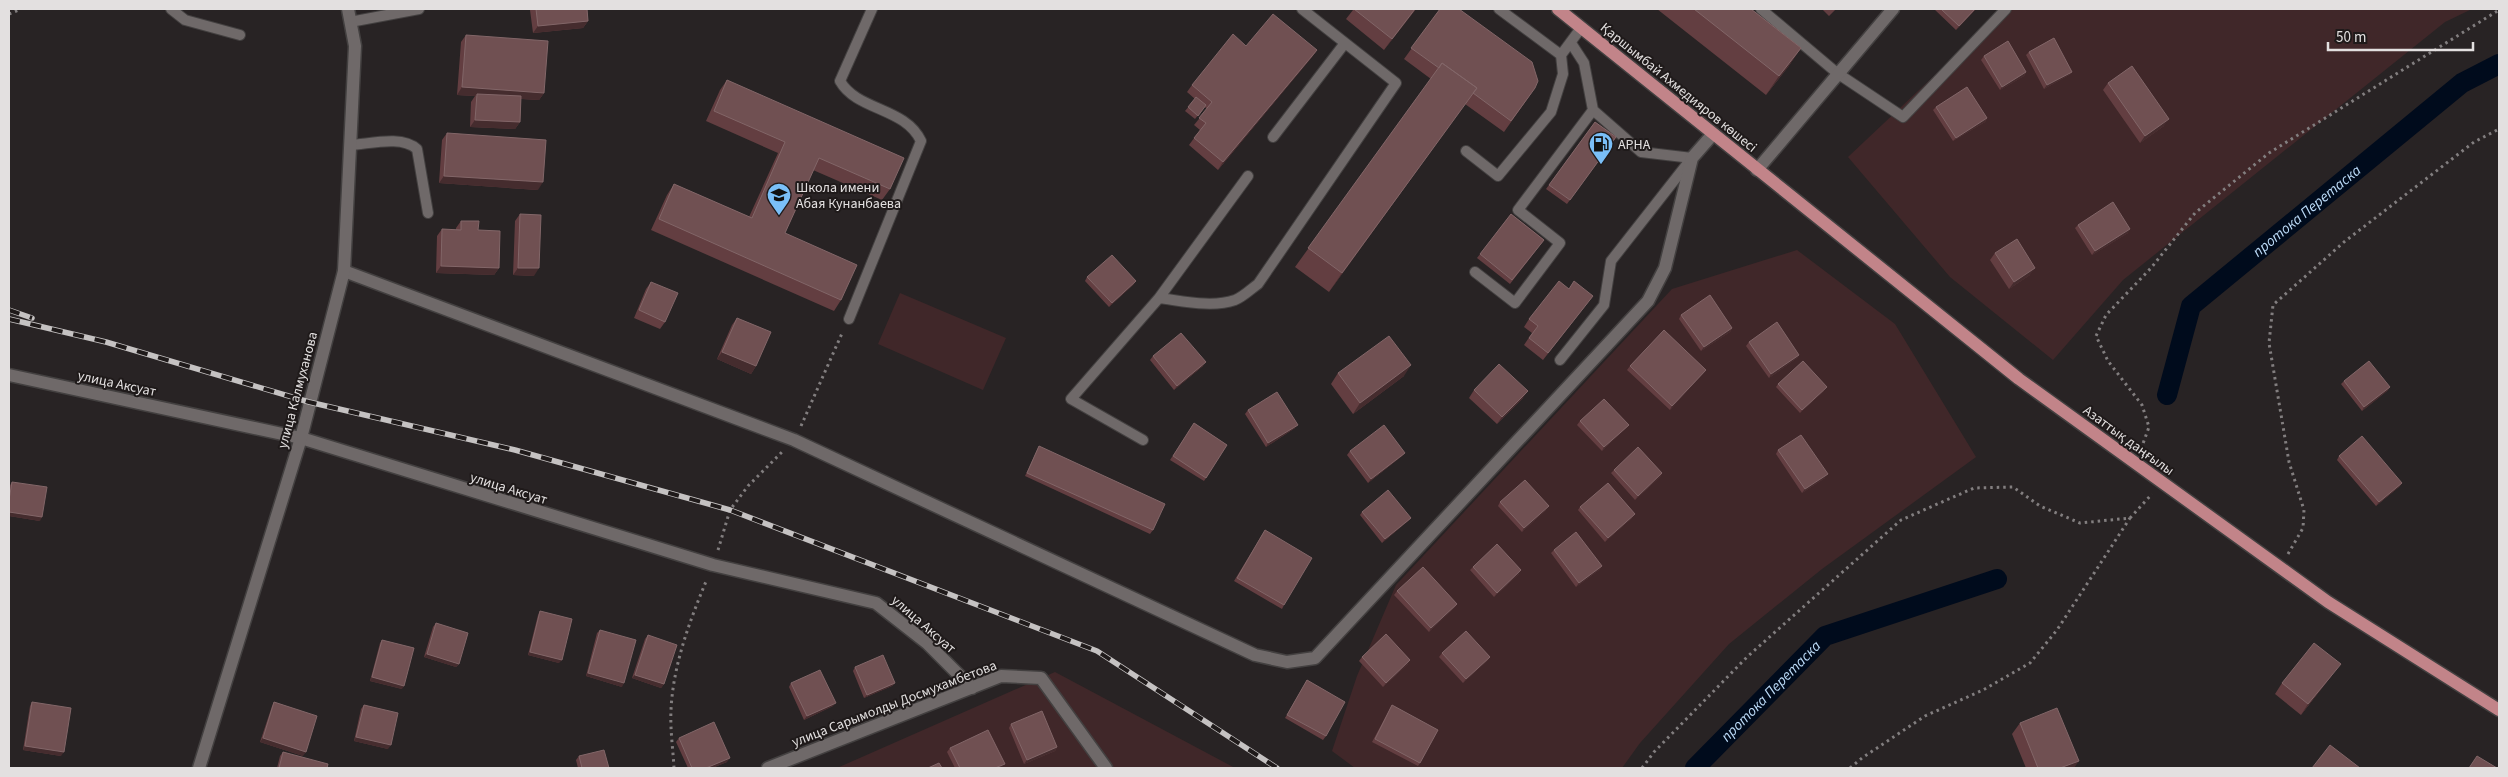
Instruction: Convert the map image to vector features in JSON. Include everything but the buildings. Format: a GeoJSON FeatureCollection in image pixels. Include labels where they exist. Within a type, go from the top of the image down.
{"type":"FeatureCollection","features":[{"type":"Feature","properties":{"kind":"main road","name":"Қаршымбай Ахмедияров көшесі"},"geometry":{"type":"LineString","coordinates":[[1558,9],[1757,170]]}},
{"type":"Feature","properties":{"kind":"main road","name":"Азаттық даңғылы"},"geometry":{"type":"LineString","coordinates":[[1757,170],[2019,379],[2328,602],[2499,710]]}},
{"type":"Feature","properties":{"kind":"street","name":"улица Калмуханова"},"geometry":{"type":"LineString","coordinates":[[200,768],[300,438],[344,270],[356,46],[348,9]]}},
{"type":"Feature","properties":{"kind":"street"},"geometry":{"type":"LineString","coordinates":[[1757,170],[1893,9]]}},
{"type":"Feature","properties":{"kind":"street"},"geometry":{"type":"LineString","coordinates":[[344,270],[794,440],[1255,655],[1287,662],[1315,658],[1648,301],[1665,268],[1692,158],[1714,134]]}},
{"type":"Feature","properties":{"kind":"street","name":"улица Аксуат"},"geometry":{"type":"LineString","coordinates":[[9,375],[300,438],[713,565],[876,603],[926,643],[972,688]]}},
{"type":"Feature","properties":{"kind":"street","name":"улица Сарымолды Досмухамбетова"},"geometry":{"type":"LineString","coordinates":[[768,768],[1000,676],[1041,678],[1106,768]]}},
{"type":"Feature","properties":{"kind":"lane"},"geometry":{"type":"LineString","coordinates":[[171,9],[185,20],[240,35]]}},
{"type":"Feature","properties":{"kind":"lane"},"geometry":{"type":"LineString","coordinates":[[350,22],[419,9]]}},
{"type":"Feature","properties":{"kind":"lane"},"geometry":{"type":"LineString","coordinates":[[849,319],[921,142],[916,131],[899,118],[846,91],[840,81],[872,9]]}},
{"type":"Feature","properties":{"kind":"lane"},"geometry":{"type":"LineString","coordinates":[[1159,298],[1217,302],[1236,299],[1258,284],[1396,83],[1302,9]]}},
{"type":"Feature","properties":{"kind":"lane"},"geometry":{"type":"LineString","coordinates":[[1498,9],[1561,55]]}},
{"type":"Feature","properties":{"kind":"lane"},"geometry":{"type":"LineString","coordinates":[[1761,9],[1837,73],[1904,117],[2006,9]]}},
{"type":"Feature","properties":{"kind":"lane"},"geometry":{"type":"LineString","coordinates":[[1466,151],[1498,176],[1551,112],[1563,74],[1561,55],[1581,28]]}},
{"type":"Feature","properties":{"kind":"lane"},"geometry":{"type":"LineString","coordinates":[[1273,137],[1345,43]]}},
{"type":"Feature","properties":{"kind":"lane"},"geometry":{"type":"LineString","coordinates":[[1571,43],[1584,63],[1592,110],[1641,152],[1692,158]]}},
{"type":"Feature","properties":{"kind":"lane"},"geometry":{"type":"LineString","coordinates":[[1475,272],[1515,303],[1560,243],[1518,210],[1592,110]]}},
{"type":"Feature","properties":{"kind":"lane"},"geometry":{"type":"LineString","coordinates":[[350,145],[401,142],[410,143],[417,149],[428,213]]}},
{"type":"Feature","properties":{"kind":"lane"},"geometry":{"type":"LineString","coordinates":[[1560,360],[1604,305],[1611,261],[1692,158]]}},
{"type":"Feature","properties":{"kind":"lane"},"geometry":{"type":"LineString","coordinates":[[1143,440],[1071,399],[1159,298],[1248,176]]}},
{"type":"Feature","properties":{"kind":"path"},"geometry":{"type":"LineString","coordinates":[[9,14],[21,9]]}},
{"type":"Feature","properties":{"kind":"path"},"geometry":{"type":"LineString","coordinates":[[2136,463],[2149,427],[2142,405],[2108,362],[2096,336],[2106,315],[2152,268],[2195,213],[2269,153],[2499,10]]}},
{"type":"Feature","properties":{"kind":"path"},"geometry":{"type":"LineString","coordinates":[[2280,568],[2303,528],[2304,510],[2289,462],[2269,343],[2273,305],[2344,242],[2474,142],[2499,129]]}},
{"type":"Feature","properties":{"kind":"path"},"geometry":{"type":"LineString","coordinates":[[674,768],[671,710],[678,665],[694,611],[713,565],[730,510],[748,486],[794,440],[849,319]]}},
{"type":"Feature","properties":{"kind":"path"},"geometry":{"type":"LineString","coordinates":[[1850,768],[1926,716],[1983,690],[2030,663],[2057,630],[2130,518],[2162,482]]}},
{"type":"Feature","properties":{"kind":"path"},"geometry":{"type":"LineString","coordinates":[[1642,768],[1654,752],[1747,656],[1901,520],[1974,488],[2013,487],[2040,506],[2080,523],[2130,518]]}},
{"type":"Feature","properties":{"kind":"shaded area"},"geometry":{"type":"Polygon","coordinates":[[[2005,9],[2472,9],[2445,22],[2123,280],[2053,360],[1950,277],[1848,157],[2005,9]]]}},
{"type":"Feature","properties":{"kind":"shaded area"},"geometry":{"type":"Polygon","coordinates":[[[1797,250],[1895,324],[1976,457],[1822,569],[1729,644],[1640,743],[1622,768],[1355,768],[1332,751],[1357,676],[1396,585],[1672,289],[1797,250]]]}},
{"type":"Feature","properties":{"kind":"shaded area"},"geometry":{"type":"Polygon","coordinates":[[[900,293],[1006,338],[983,390],[878,344],[900,293]]]}},
{"type":"Feature","properties":{"kind":"shaded area"},"geometry":{"type":"Polygon","coordinates":[[[1055,672],[1235,768],[837,768],[1055,672]]]}},
{"type":"Feature","properties":{"kind":"waterway","name":"протока Перетаска"},"geometry":{"type":"LineString","coordinates":[[2167,395],[2191,306],[2462,83],[2499,64]]}},
{"type":"Feature","properties":{"kind":"waterway","name":"протока Перетаска"},"geometry":{"type":"LineString","coordinates":[[1695,768],[1825,636],[1997,579]]}},
{"type":"Feature","properties":{"kind":"railway"},"geometry":{"type":"LineString","coordinates":[[9,310],[32,318]]}},
{"type":"Feature","properties":{"kind":"railway"},"geometry":{"type":"LineString","coordinates":[[9,319],[106,342],[309,402],[515,450],[730,510],[1097,651],[1277,768]]}},
{"type":"Feature","properties":{"kind":"place","name":"АРНА"},"geometry":{"type":"Point","coordinates":[1601,165]}},
{"type":"Feature","properties":{"kind":"place","name":"Школа имени Абая Кунанбаева"},"geometry":{"type":"Point","coordinates":[779,216]}}]}
